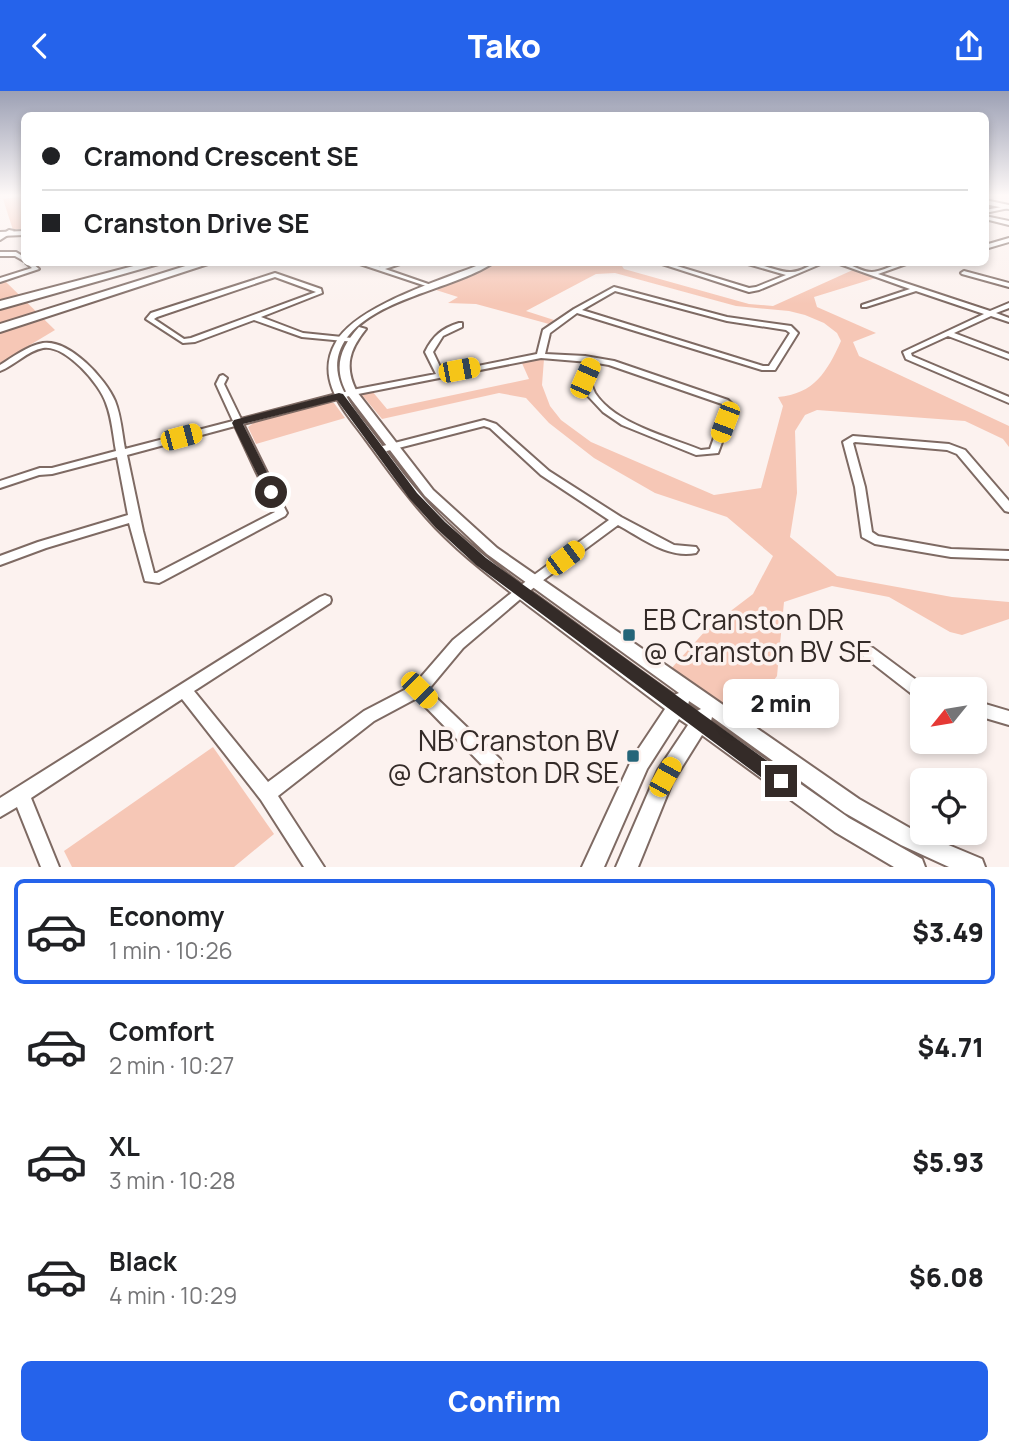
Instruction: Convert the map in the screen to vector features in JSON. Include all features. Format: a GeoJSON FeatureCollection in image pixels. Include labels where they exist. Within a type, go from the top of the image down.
{"type":"FeatureCollection","features":[{"type":"Feature","properties":{"kind":"highway"},"geometry":{"type":"LineString","coordinates":[[0,293],[104,266]]}},
{"type":"Feature","properties":{"kind":"highway"},"geometry":{"type":"LineString","coordinates":[[100,278],[134,266]]}},
{"type":"Feature","properties":{"kind":"highway"},"geometry":{"type":"LineString","coordinates":[[0,305],[145,266]]}},
{"type":"Feature","properties":{"kind":"highway"},"geometry":{"type":"LineString","coordinates":[[0,315],[166,266]]}},
{"type":"Feature","properties":{"kind":"highway"},"geometry":{"type":"LineString","coordinates":[[0,322],[185,266]]}},
{"type":"Feature","properties":{"kind":"highway"},"geometry":{"type":"LineString","coordinates":[[0,328],[196,266]]}},
{"type":"Feature","properties":{"kind":"street"},"geometry":{"type":"LineString","coordinates":[[3,234],[21,232]]}},
{"type":"Feature","properties":{"kind":"street"},"geometry":{"type":"LineString","coordinates":[[989,246],[1009,240]]}},
{"type":"Feature","properties":{"kind":"street"},"geometry":{"type":"LineString","coordinates":[[0,254],[15,254],[21,257]]}},
{"type":"Feature","properties":{"kind":"street"},"geometry":{"type":"LineString","coordinates":[[0,280],[35,270],[34,266]]}},
{"type":"Feature","properties":{"kind":"street"},"geometry":{"type":"LineString","coordinates":[[370,266],[431,286]]}},
{"type":"Feature","properties":{"kind":"street"},"geometry":{"type":"LineString","coordinates":[[380,269],[389,266]]}},
{"type":"Feature","properties":{"kind":"street"},"geometry":{"type":"LineString","coordinates":[[481,266],[372,313],[334,355],[332,373],[379,450],[413,495],[440,525],[521,592],[705,715],[908,838],[974,867]]}},
{"type":"Feature","properties":{"kind":"street"},"geometry":{"type":"LineString","coordinates":[[672,266],[749,290],[812,266]]}},
{"type":"Feature","properties":{"kind":"street"},"geometry":{"type":"LineString","coordinates":[[761,266],[790,274]]}},
{"type":"Feature","properties":{"kind":"street"},"geometry":{"type":"LineString","coordinates":[[850,266],[1009,320]]}},
{"type":"Feature","properties":{"kind":"street"},"geometry":{"type":"LineString","coordinates":[[874,273],[895,266]]}},
{"type":"Feature","properties":{"kind":"street"},"geometry":{"type":"LineString","coordinates":[[964,273],[1009,285]]}},
{"type":"Feature","properties":{"kind":"street"},"geometry":{"type":"LineString","coordinates":[[254,317],[319,293],[319,290],[275,275],[154,315],[150,319],[183,341],[254,317],[302,335],[346,340]]}},
{"type":"Feature","properties":{"kind":"street"},"geometry":{"type":"LineString","coordinates":[[864,306],[918,288]]}},
{"type":"Feature","properties":{"kind":"street"},"geometry":{"type":"LineString","coordinates":[[541,354],[546,332],[576,310],[608,290],[619,289],[726,319],[788,328],[794,333],[772,367],[762,368],[576,310]]}},
{"type":"Feature","properties":{"kind":"street"},"geometry":{"type":"LineString","coordinates":[[1009,305],[907,352],[909,357],[1009,400]]}},
{"type":"Feature","properties":{"kind":"street"},"geometry":{"type":"LineString","coordinates":[[438,372],[429,352],[433,341],[442,331],[459,325]]}},
{"type":"Feature","properties":{"kind":"street"},"geometry":{"type":"LineString","coordinates":[[950,334],[1009,357]]}},
{"type":"Feature","properties":{"kind":"street"},"geometry":{"type":"LineString","coordinates":[[0,369],[36,347],[53,345],[65,351],[101,385],[110,398],[132,518],[149,577],[159,578],[281,513],[220,384],[223,378]]}},
{"type":"Feature","properties":{"kind":"street"},"geometry":{"type":"LineString","coordinates":[[0,485],[38,472],[344,392],[541,354],[594,360],[611,363],[725,402],[730,407],[714,451],[700,453],[625,423],[606,410],[591,394],[585,378],[594,360]]}},
{"type":"Feature","properties":{"kind":"street"},"geometry":{"type":"LineString","coordinates":[[344,392],[393,446],[429,493],[454,518],[492,551],[534,581],[682,699]]}},
{"type":"Feature","properties":{"kind":"street"},"geometry":{"type":"LineString","coordinates":[[379,450],[484,423],[494,426],[545,473],[617,520],[672,549],[692,550]]}},
{"type":"Feature","properties":{"kind":"street"},"geometry":{"type":"LineString","coordinates":[[1009,507],[961,452],[949,447],[853,439],[848,442],[860,487],[866,534],[875,540],[951,553],[1009,555]]}},
{"type":"Feature","properties":{"kind":"street"},"geometry":{"type":"LineString","coordinates":[[0,561],[41,545],[132,518]]}},
{"type":"Feature","properties":{"kind":"street"},"geometry":{"type":"LineString","coordinates":[[267,794],[369,716],[419,690],[458,644],[534,581],[617,520]]}},
{"type":"Feature","properties":{"kind":"street"},"geometry":{"type":"LineString","coordinates":[[0,808],[325,600]]}},
{"type":"Feature","properties":{"kind":"street"},"geometry":{"type":"LineString","coordinates":[[868,652],[910,684]]}},
{"type":"Feature","properties":{"kind":"street"},"geometry":{"type":"LineString","coordinates":[[184,690],[267,794],[315,867]]}},
{"type":"Feature","properties":{"kind":"street"},"geometry":{"type":"LineString","coordinates":[[419,690],[494,765]]}},
{"type":"Feature","properties":{"kind":"street"},"geometry":{"type":"LineString","coordinates":[[593,867],[640,763],[682,699]]}},
{"type":"Feature","properties":{"kind":"street"},"geometry":{"type":"LineString","coordinates":[[987,712],[1009,718]]}},
{"type":"Feature","properties":{"kind":"street"},"geometry":{"type":"LineString","coordinates":[[627,867],[665,777],[705,715]]}},
{"type":"Feature","properties":{"kind":"street"},"geometry":{"type":"LineString","coordinates":[[705,715],[842,825],[914,867]]}},
{"type":"Feature","properties":{"kind":"street"},"geometry":{"type":"LineString","coordinates":[[21,795],[50,867]]}},
{"type":"Feature","properties":{"kind":"shaded area"},"geometry":{"type":"Polygon","coordinates":[[[492,266],[622,266],[624,269],[749,304],[773,306],[855,269],[879,277],[814,297],[817,307],[876,333],[853,342],[859,356],[1009,426],[1009,447],[1003,439],[965,421],[817,410],[805,415],[795,431],[797,493],[790,537],[837,576],[952,597],[1009,602],[1009,619],[962,635],[950,632],[889,597],[832,586],[784,602],[777,676],[742,723],[669,671],[707,629],[753,594],[773,556],[727,517],[655,493],[594,458],[549,423],[526,398],[499,393],[382,419],[362,395],[372,391],[387,409],[529,379],[521,361],[544,359],[542,385],[550,406],[561,420],[591,442],[714,495],[761,488],[783,406],[778,397],[801,391],[818,379],[841,341],[837,333],[824,323],[805,315],[736,306],[615,273],[596,274],[526,311],[554,320],[549,324],[476,304],[448,303],[458,297],[436,290],[492,266]]]}},
{"type":"Feature","properties":{"kind":"shaded area"},"geometry":{"type":"Polygon","coordinates":[[[5,281],[55,330],[0,363],[0,282],[5,281]]]}},
{"type":"Feature","properties":{"kind":"shaded area"},"geometry":{"type":"Polygon","coordinates":[[[328,402],[334,403],[345,418],[256,444],[248,427],[256,421],[328,402]]]}},
{"type":"Feature","properties":{"kind":"shaded area"},"geometry":{"type":"Polygon","coordinates":[[[213,747],[274,834],[234,867],[72,867],[64,851],[213,747]]]}},
{"type":"Feature","properties":{"kind":"place","name":"EB Cranston DR @ Cranston BV SE"},"geometry":{"type":"Point","coordinates":[629,635]}},
{"type":"Feature","properties":{"kind":"place","name":"NB Cranston BV @ Cranston DR SE"},"geometry":{"type":"Point","coordinates":[633,756]}},
{"type":"Feature","properties":{"kind":"route"},"geometry":{"type":"LineString","coordinates":[[271,492],[237,423],[339,396],[413,495],[440,525],[481,562],[781,781]]}}]}
